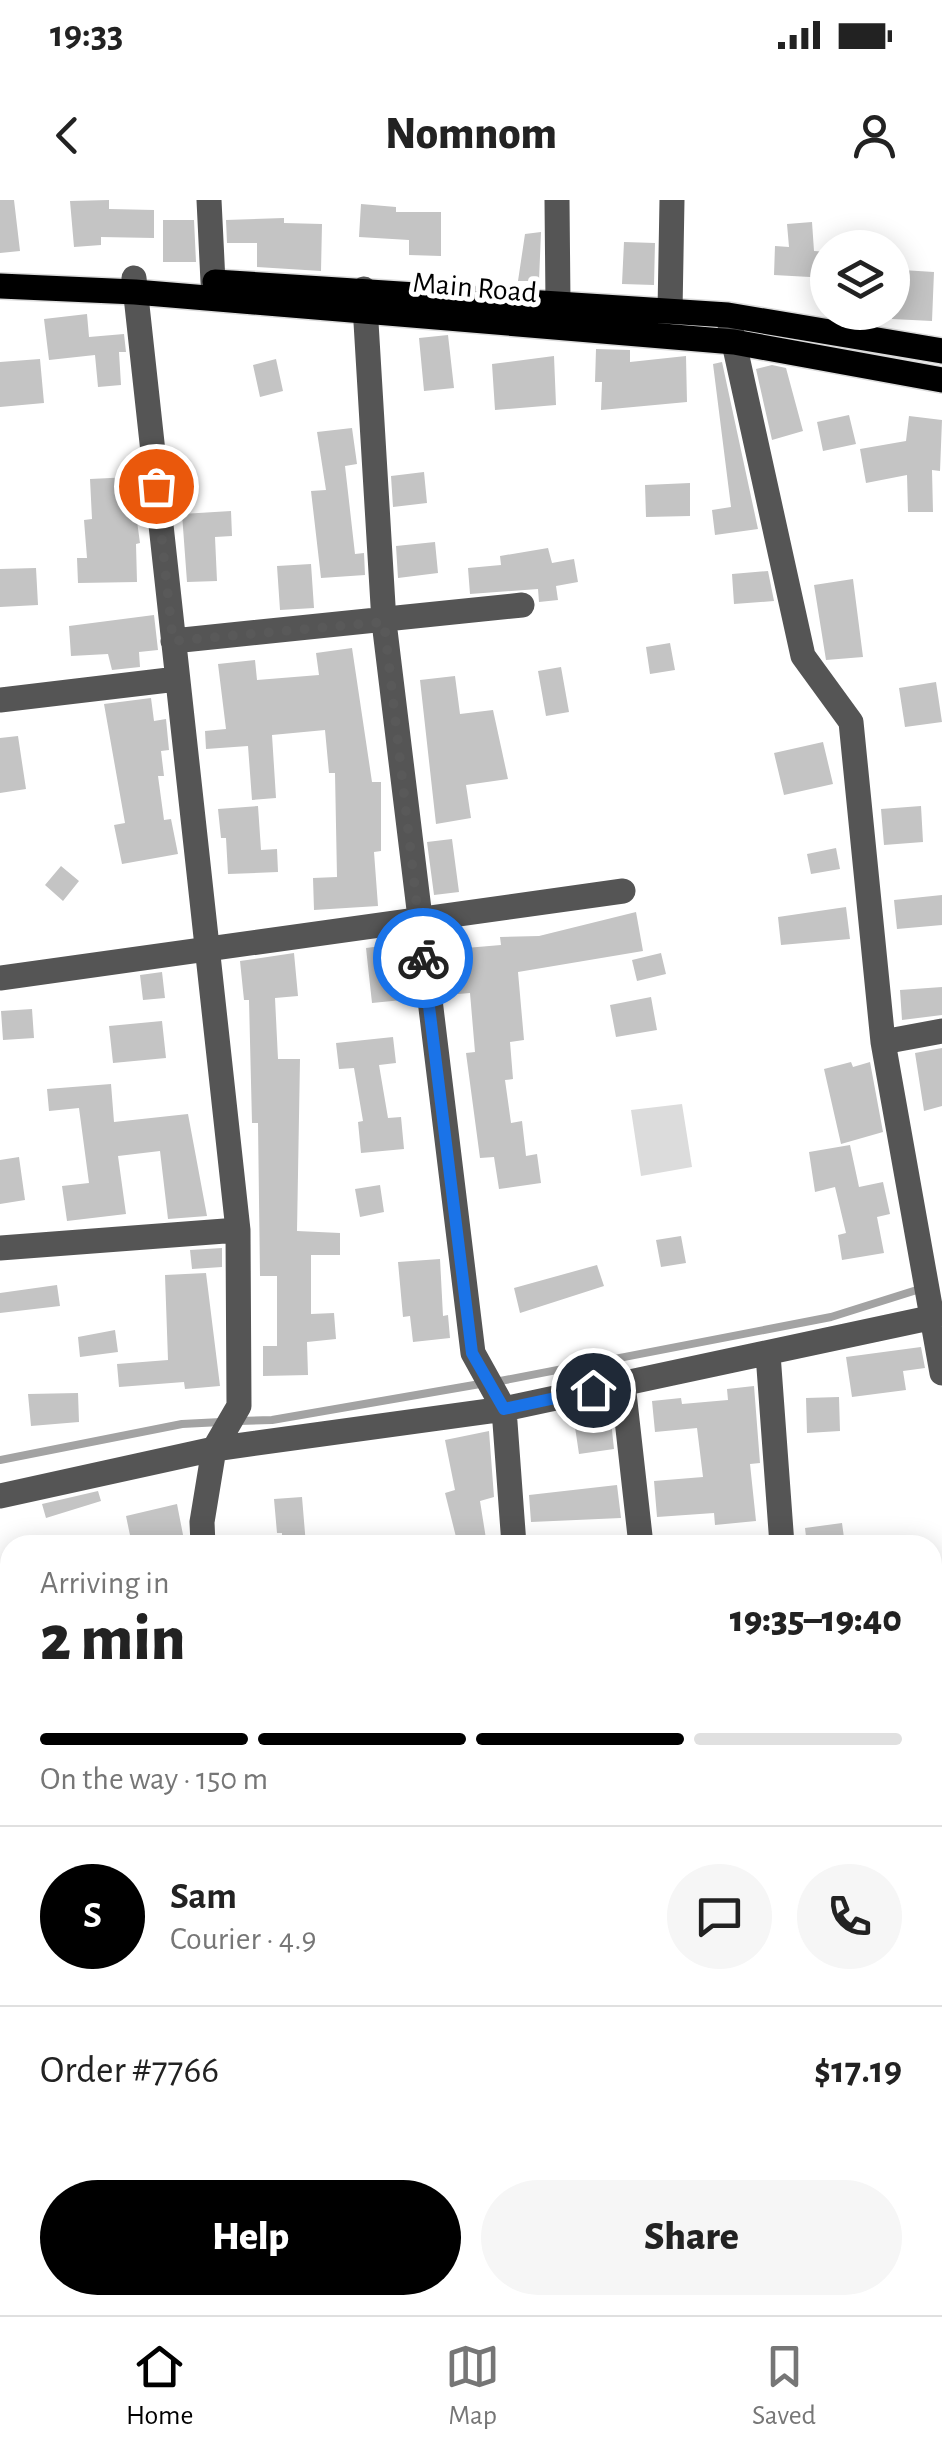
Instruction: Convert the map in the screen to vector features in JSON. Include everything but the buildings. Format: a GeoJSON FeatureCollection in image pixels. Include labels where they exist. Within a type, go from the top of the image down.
{"type":"FeatureCollection","features":[{"type":"Feature","properties":{"kind":"main road","name":"Main Road"},"geometry":{"type":"LineString","coordinates":[[0,271],[134,285],[364,300],[558,303],[728,315],[942,352]]}},
{"type":"Feature","properties":{"kind":"main road","name":"Main Road"},"geometry":{"type":"LineString","coordinates":[[0,286],[213,282],[734,342],[942,380]]}},
{"type":"Feature","properties":{"kind":"street"},"geometry":{"type":"LineString","coordinates":[[209,200],[213,282]]}},
{"type":"Feature","properties":{"kind":"street"},"geometry":{"type":"LineString","coordinates":[[557,200],[558,303]]}},
{"type":"Feature","properties":{"kind":"street"},"geometry":{"type":"LineString","coordinates":[[670,311],[672,200]]}},
{"type":"Feature","properties":{"kind":"street"},"geometry":{"type":"LineString","coordinates":[[134,285],[238,1230],[240,1406],[214,1448],[203,1535]]}},
{"type":"Feature","properties":{"kind":"street"},"geometry":{"type":"LineString","coordinates":[[364,300],[384,622],[419,920],[472,1353],[504,1409],[513,1535]]}},
{"type":"Feature","properties":{"kind":"street"},"geometry":{"type":"LineString","coordinates":[[728,315],[803,656],[851,722],[883,1042],[934,1271],[934,1316],[942,1373]]}},
{"type":"Feature","properties":{"kind":"street"},"geometry":{"type":"LineString","coordinates":[[173,641],[522,606]]}},
{"type":"Feature","properties":{"kind":"street"},"geometry":{"type":"LineString","coordinates":[[0,700],[177,680]]}},
{"type":"Feature","properties":{"kind":"street"},"geometry":{"type":"LineString","coordinates":[[0,978],[623,890]]}},
{"type":"Feature","properties":{"kind":"street"},"geometry":{"type":"LineString","coordinates":[[883,1042],[942,1031]]}},
{"type":"Feature","properties":{"kind":"street"},"geometry":{"type":"LineString","coordinates":[[0,1248],[238,1230]]}},
{"type":"Feature","properties":{"kind":"street"},"geometry":{"type":"LineString","coordinates":[[0,1496],[214,1448],[504,1409],[934,1316]]}},
{"type":"Feature","properties":{"kind":"street"},"geometry":{"type":"LineString","coordinates":[[768,1354],[781,1535]]}},
{"type":"Feature","properties":{"kind":"street"},"geometry":{"type":"LineString","coordinates":[[623,1384],[639,1535]]}},
{"type":"Feature","properties":{"kind":"shaded area"},"geometry":{"type":"Polygon","coordinates":[[[682,1104],[692,1167],[641,1176],[631,1110],[682,1104]]]}},
{"type":"Feature","properties":{"kind":"waterway"},"geometry":{"type":"LineString","coordinates":[[495,1382],[831,1317],[920,1289]]}},
{"type":"Feature","properties":{"kind":"waterway"},"geometry":{"type":"LineString","coordinates":[[238,1421],[272,1420],[480,1384]]}},
{"type":"Feature","properties":{"kind":"waterway"},"geometry":{"type":"LineString","coordinates":[[0,1460],[182,1424],[221,1422]]}},
{"type":"Feature","properties":{"kind":"way so far"},"geometry":{"type":"LineString","coordinates":[[156,486],[173,641],[384,622],[423,958]]}},
{"type":"Feature","properties":{"kind":"route"},"geometry":{"type":"LineString","coordinates":[[423,958],[472,1353],[504,1409],[593,1390]]}}]}
